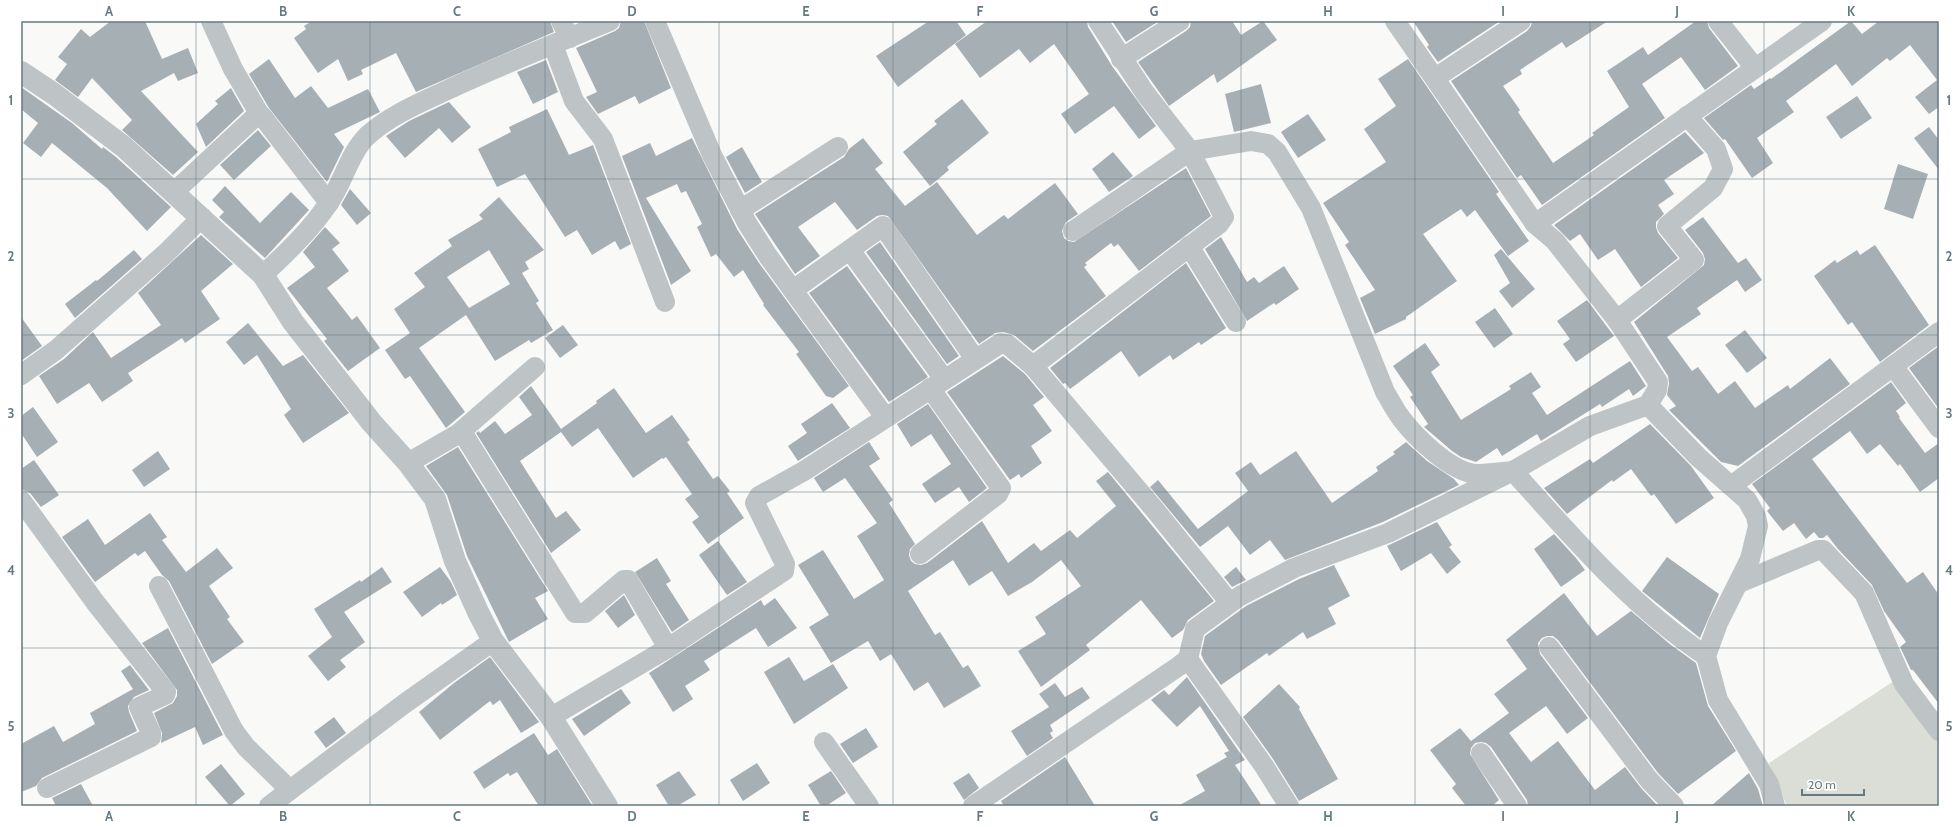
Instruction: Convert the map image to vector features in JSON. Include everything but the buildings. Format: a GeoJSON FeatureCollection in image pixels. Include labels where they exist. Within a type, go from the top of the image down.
{"type":"FeatureCollection","features":[{"type":"Feature","properties":{"kind":"street"},"geometry":{"type":"LineString","coordinates":[[211,21],[233,70],[260,115],[329,203]]}},
{"type":"Feature","properties":{"kind":"street"},"geometry":{"type":"LineString","coordinates":[[263,275],[308,230],[329,203],[359,146],[367,136],[384,123],[402,112],[561,35],[610,21]]}},
{"type":"Feature","properties":{"kind":"street"},"geometry":{"type":"LineString","coordinates":[[655,21],[712,155],[740,210],[768,256],[885,417]]}},
{"type":"Feature","properties":{"kind":"street"},"geometry":{"type":"LineString","coordinates":[[1033,366],[1221,222],[1224,216],[1190,151],[1145,93],[1121,59],[1098,21]]}},
{"type":"Feature","properties":{"kind":"street"},"geometry":{"type":"LineString","coordinates":[[1121,59],[1180,21]]}},
{"type":"Feature","properties":{"kind":"street"},"geometry":{"type":"LineString","coordinates":[[973,806],[1077,737],[1188,659],[1195,629],[1240,596],[1294,568],[1388,534],[1512,471],[1590,426],[1648,405],[1657,390],[1658,382],[1617,320],[1555,241],[1534,224],[1395,21]]}},
{"type":"Feature","properties":{"kind":"street"},"geometry":{"type":"LineString","coordinates":[[1435,78],[1495,28],[1521,21]]}},
{"type":"Feature","properties":{"kind":"street"},"geometry":{"type":"LineString","coordinates":[[1718,21],[1755,68]]}},
{"type":"Feature","properties":{"kind":"street"},"geometry":{"type":"LineString","coordinates":[[1534,224],[1822,21]]}},
{"type":"Feature","properties":{"kind":"street"},"geometry":{"type":"LineString","coordinates":[[561,35],[574,101],[603,139],[665,302]]}},
{"type":"Feature","properties":{"kind":"street"},"geometry":{"type":"LineString","coordinates":[[21,72],[54,94],[124,147],[202,217],[263,275],[293,322],[372,423],[408,463],[435,499],[456,561],[479,614],[493,641],[551,717],[607,806]]}},
{"type":"Feature","properties":{"kind":"street"},"geometry":{"type":"LineString","coordinates":[[174,192],[254,116],[260,115]]}},
{"type":"Feature","properties":{"kind":"street"},"geometry":{"type":"LineString","coordinates":[[1617,320],[1694,260],[1667,226],[1713,188],[1723,169],[1716,149],[1687,116]]}},
{"type":"Feature","properties":{"kind":"street"},"geometry":{"type":"LineString","coordinates":[[1072,231],[1190,151],[1251,141],[1268,144],[1277,152],[1311,208],[1385,392],[1400,417],[1418,438],[1454,466],[1463,471],[1475,474],[1512,471]]}},
{"type":"Feature","properties":{"kind":"street"},"geometry":{"type":"LineString","coordinates":[[740,210],[838,147]]}},
{"type":"Feature","properties":{"kind":"street"},"geometry":{"type":"LineString","coordinates":[[21,375],[56,350],[166,253],[202,217]]}},
{"type":"Feature","properties":{"kind":"street"},"geometry":{"type":"LineString","coordinates":[[793,290],[884,226],[975,359]]}},
{"type":"Feature","properties":{"kind":"street"},"geometry":{"type":"LineString","coordinates":[[1189,246],[1236,322]]}},
{"type":"Feature","properties":{"kind":"street"},"geometry":{"type":"LineString","coordinates":[[850,250],[937,383],[1001,488],[998,494],[920,554]]}},
{"type":"Feature","properties":{"kind":"street"},"geometry":{"type":"LineString","coordinates":[[1731,486],[1939,332]]}},
{"type":"Feature","properties":{"kind":"street"},"geometry":{"type":"LineString","coordinates":[[551,717],[668,648],[784,571],[785,564],[755,503],[759,496],[804,471],[937,383],[999,344],[1004,343],[1033,366],[1155,510],[1230,603]]}},
{"type":"Feature","properties":{"kind":"street"},"geometry":{"type":"LineString","coordinates":[[1893,366],[1939,428]]}},
{"type":"Feature","properties":{"kind":"street"},"geometry":{"type":"LineString","coordinates":[[408,463],[458,434],[534,367]]}},
{"type":"Feature","properties":{"kind":"street"},"geometry":{"type":"LineString","coordinates":[[1648,405],[1698,457],[1747,500],[1756,516],[1758,526],[1750,559],[1718,623],[1706,656],[1718,700],[1768,784],[1775,806]]}},
{"type":"Feature","properties":{"kind":"street"},"geometry":{"type":"LineString","coordinates":[[458,434],[466,436],[575,613],[585,613],[624,580],[628,580],[668,648]]}},
{"type":"Feature","properties":{"kind":"street"},"geometry":{"type":"LineString","coordinates":[[1512,471],[1590,557],[1639,604],[1674,635],[1706,656]]}},
{"type":"Feature","properties":{"kind":"street"},"geometry":{"type":"LineString","coordinates":[[21,500],[95,602],[166,692],[165,695],[139,707],[151,733],[151,737],[47,788]]}},
{"type":"Feature","properties":{"kind":"street"},"geometry":{"type":"LineString","coordinates":[[1739,583],[1818,550],[1823,550],[1864,593],[1904,684],[1939,731]]}},
{"type":"Feature","properties":{"kind":"street"},"geometry":{"type":"LineString","coordinates":[[159,586],[234,731],[246,747],[290,790]]}},
{"type":"Feature","properties":{"kind":"street"},"geometry":{"type":"LineString","coordinates":[[270,806],[404,704],[493,641]]}},
{"type":"Feature","properties":{"kind":"street"},"geometry":{"type":"LineString","coordinates":[[1549,647],[1649,780],[1674,806]]}},
{"type":"Feature","properties":{"kind":"street"},"geometry":{"type":"LineString","coordinates":[[1188,659],[1264,766],[1289,806]]}},
{"type":"Feature","properties":{"kind":"street"},"geometry":{"type":"LineString","coordinates":[[824,742],[869,806]]}},
{"type":"Feature","properties":{"kind":"street"},"geometry":{"type":"LineString","coordinates":[[1481,753],[1517,806]]}},
{"type":"Feature","properties":{"kind":"shaded area"},"geometry":{"type":"Polygon","coordinates":[[[1894,681],[1939,743],[1939,806],[1787,806],[1769,763],[1894,681]]]}}]}
